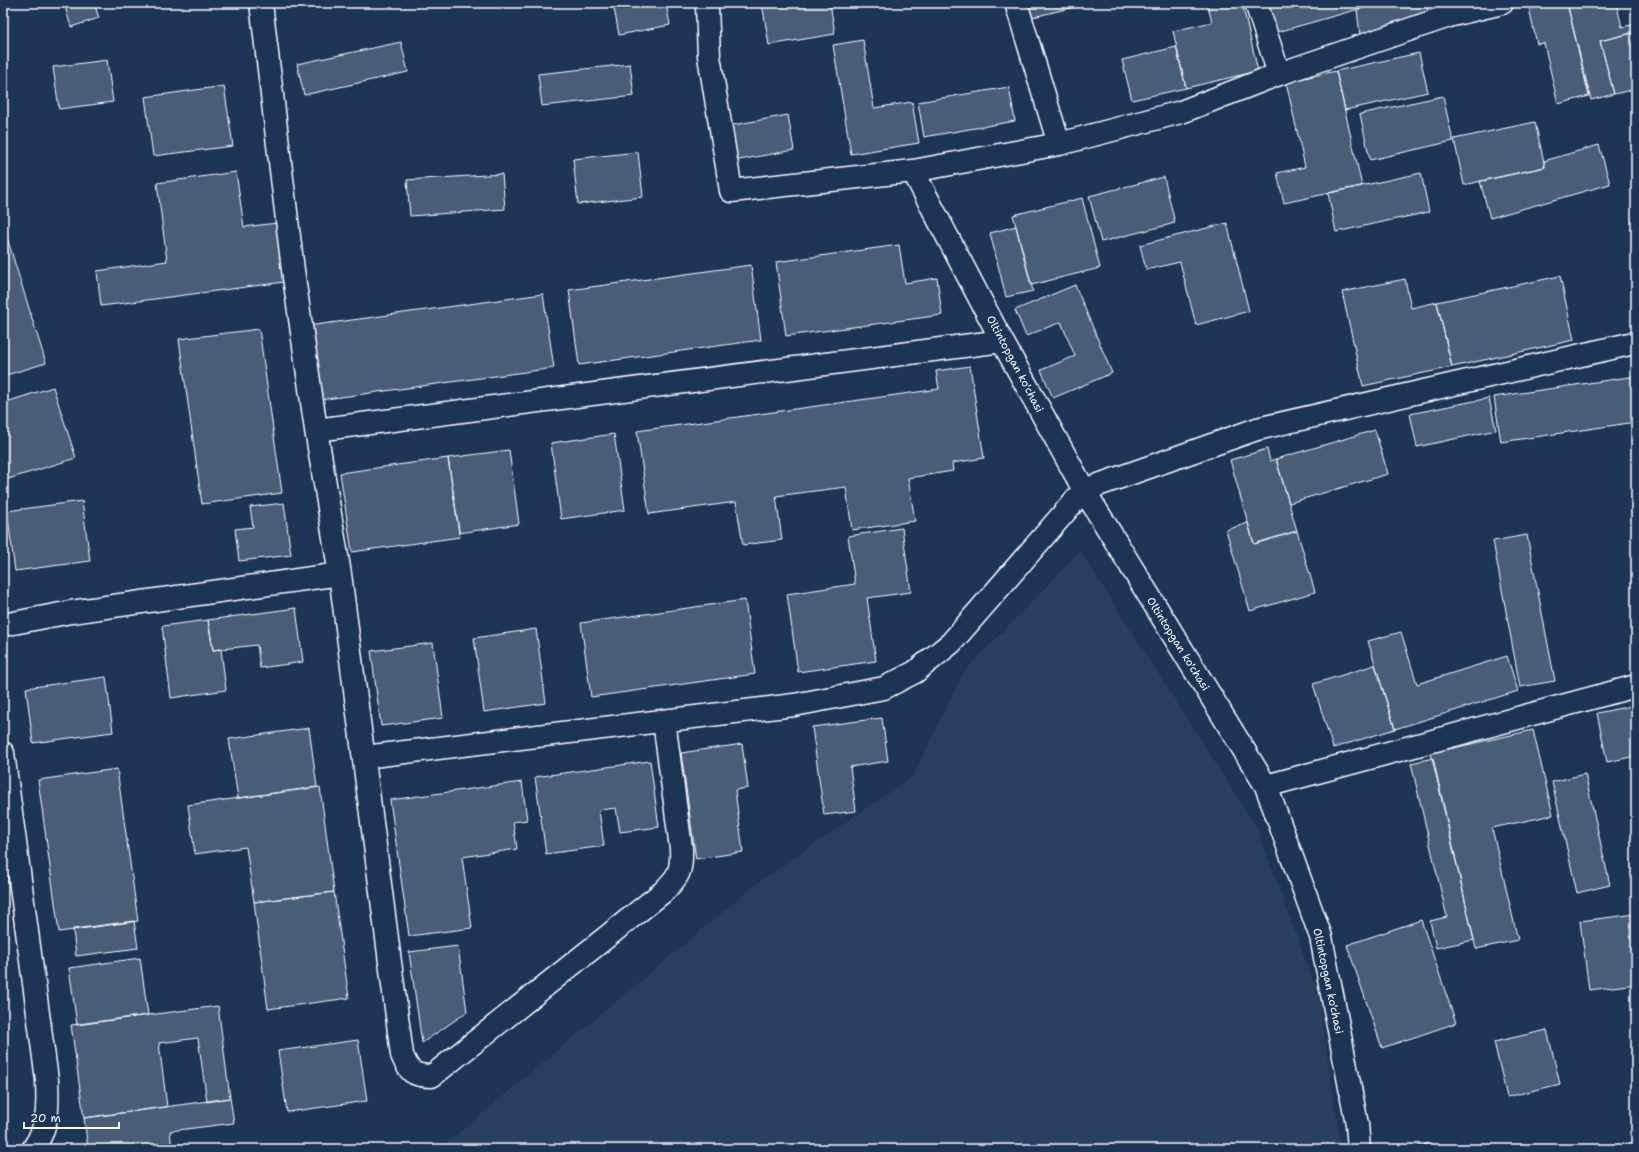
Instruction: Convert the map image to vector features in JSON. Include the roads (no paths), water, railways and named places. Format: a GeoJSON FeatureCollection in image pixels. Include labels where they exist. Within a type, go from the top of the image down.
{"type":"FeatureCollection","features":[{"type":"Feature","properties":{"kind":"street"},"geometry":{"type":"LineString","coordinates":[[261,3],[292,262],[316,430],[340,574],[402,1055],[408,1069],[420,1076],[432,1076],[663,892],[676,879],[682,864],[681,848],[664,721]]}},
{"type":"Feature","properties":{"kind":"street"},"geometry":{"type":"LineString","coordinates":[[1016,3],[1059,144]]}},
{"type":"Feature","properties":{"kind":"street"},"geometry":{"type":"LineString","coordinates":[[1256,3],[1279,74]]}},
{"type":"Feature","properties":{"kind":"street"},"geometry":{"type":"LineString","coordinates":[[707,6],[709,56],[731,191],[913,171],[1059,144],[1181,112],[1451,9],[1502,3]]}},
{"type":"Feature","properties":{"kind":"street","name":"Oltintopgan ko'chasi"},"geometry":{"type":"LineString","coordinates":[[913,171],[1002,341],[1084,490],[1266,786],[1321,937],[1357,1124],[1359,1149]]}},
{"type":"Feature","properties":{"kind":"street"},"geometry":{"type":"LineString","coordinates":[[316,430],[1002,341]]}},
{"type":"Feature","properties":{"kind":"street"},"geometry":{"type":"LineString","coordinates":[[364,757],[794,705],[884,688],[915,672],[951,643],[1084,490],[1257,429],[1634,343]]}},
{"type":"Feature","properties":{"kind":"street"},"geometry":{"type":"LineString","coordinates":[[3,625],[71,612],[340,574]]}},
{"type":"Feature","properties":{"kind":"street"},"geometry":{"type":"LineString","coordinates":[[1266,786],[1636,686]]}},
{"type":"Feature","properties":{"kind":"street"},"geometry":{"type":"LineString","coordinates":[[3,753],[47,1080],[48,1111],[40,1139],[33,1149]]}}]}
